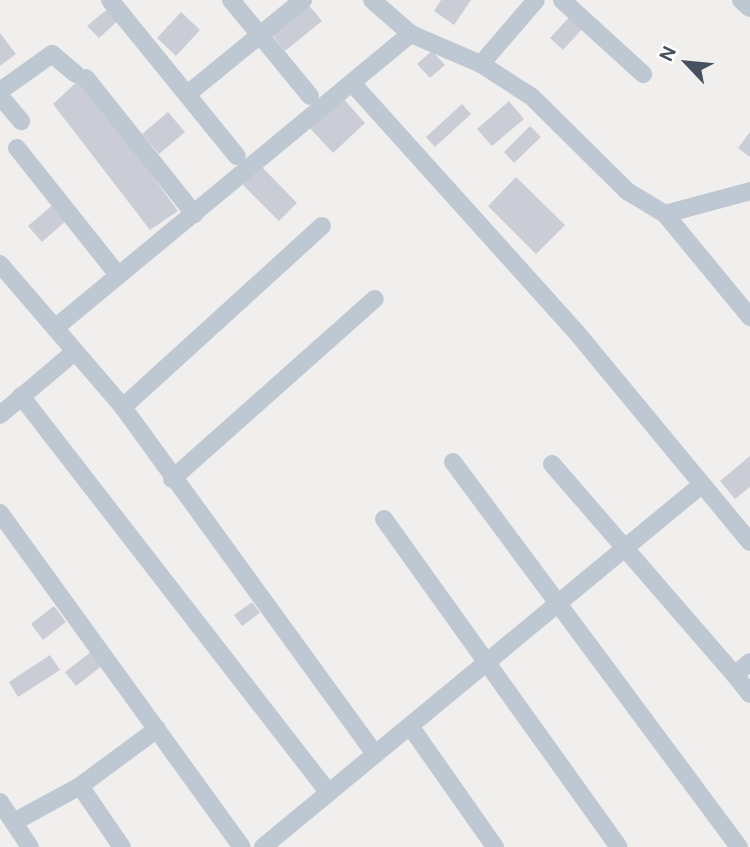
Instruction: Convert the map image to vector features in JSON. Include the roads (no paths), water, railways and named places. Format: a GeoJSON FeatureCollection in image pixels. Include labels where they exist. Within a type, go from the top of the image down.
{"type":"FeatureCollection","features":[{"type":"Feature","properties":{"kind":"street"},"geometry":{"type":"LineString","coordinates":[[110,0],[190,92],[237,156]]}},
{"type":"Feature","properties":{"kind":"street"},"geometry":{"type":"LineString","coordinates":[[231,0],[310,96]]}},
{"type":"Feature","properties":{"kind":"street"},"geometry":{"type":"LineString","coordinates":[[190,92],[303,0]]}},
{"type":"Feature","properties":{"kind":"street"},"geometry":{"type":"LineString","coordinates":[[372,0],[411,34],[481,64],[531,97],[627,191],[665,214],[750,317]]}},
{"type":"Feature","properties":{"kind":"street"},"geometry":{"type":"LineString","coordinates":[[481,64],[536,0]]}},
{"type":"Feature","properties":{"kind":"street"},"geometry":{"type":"LineString","coordinates":[[562,0],[643,74]]}},
{"type":"Feature","properties":{"kind":"street"},"geometry":{"type":"LineString","coordinates":[[741,0],[750,8]]}},
{"type":"Feature","properties":{"kind":"street"},"geometry":{"type":"LineString","coordinates":[[55,328],[411,34]]}},
{"type":"Feature","properties":{"kind":"street"},"geometry":{"type":"LineString","coordinates":[[21,121],[0,93],[52,54],[81,76],[194,214]]}},
{"type":"Feature","properties":{"kind":"street"},"geometry":{"type":"LineString","coordinates":[[352,83],[577,333],[700,485],[750,542]]}},
{"type":"Feature","properties":{"kind":"street"},"geometry":{"type":"LineString","coordinates":[[17,148],[118,275]]}},
{"type":"Feature","properties":{"kind":"street"},"geometry":{"type":"LineString","coordinates":[[665,214],[750,191]]}},
{"type":"Feature","properties":{"kind":"street"},"geometry":{"type":"LineString","coordinates":[[123,407],[322,226]]}},
{"type":"Feature","properties":{"kind":"street"},"geometry":{"type":"LineString","coordinates":[[0,264],[55,328],[73,354],[123,407],[376,754]]}},
{"type":"Feature","properties":{"kind":"street"},"geometry":{"type":"LineString","coordinates":[[173,479],[374,299]]}},
{"type":"Feature","properties":{"kind":"street"},"geometry":{"type":"LineString","coordinates":[[0,415],[73,354]]}},
{"type":"Feature","properties":{"kind":"street"},"geometry":{"type":"LineString","coordinates":[[21,396],[329,793]]}},
{"type":"Feature","properties":{"kind":"street"},"geometry":{"type":"LineString","coordinates":[[453,462],[739,847]]}},
{"type":"Feature","properties":{"kind":"street"},"geometry":{"type":"LineString","coordinates":[[552,464],[750,694]]}},
{"type":"Feature","properties":{"kind":"street"},"geometry":{"type":"LineString","coordinates":[[263,847],[700,485]]}},
{"type":"Feature","properties":{"kind":"street"},"geometry":{"type":"LineString","coordinates":[[0,513],[242,847]]}},
{"type":"Feature","properties":{"kind":"street"},"geometry":{"type":"LineString","coordinates":[[384,519],[489,660],[620,847]]}},
{"type":"Feature","properties":{"kind":"street"},"geometry":{"type":"LineString","coordinates":[[735,675],[750,662]]}},
{"type":"Feature","properties":{"kind":"street"},"geometry":{"type":"LineString","coordinates":[[410,726],[495,847]]}},
{"type":"Feature","properties":{"kind":"street"},"geometry":{"type":"LineString","coordinates":[[14,822],[80,786],[157,729]]}},
{"type":"Feature","properties":{"kind":"street"},"geometry":{"type":"LineString","coordinates":[[80,786],[122,847]]}},
{"type":"Feature","properties":{"kind":"street"},"geometry":{"type":"LineString","coordinates":[[0,802],[30,847]]}}]}
